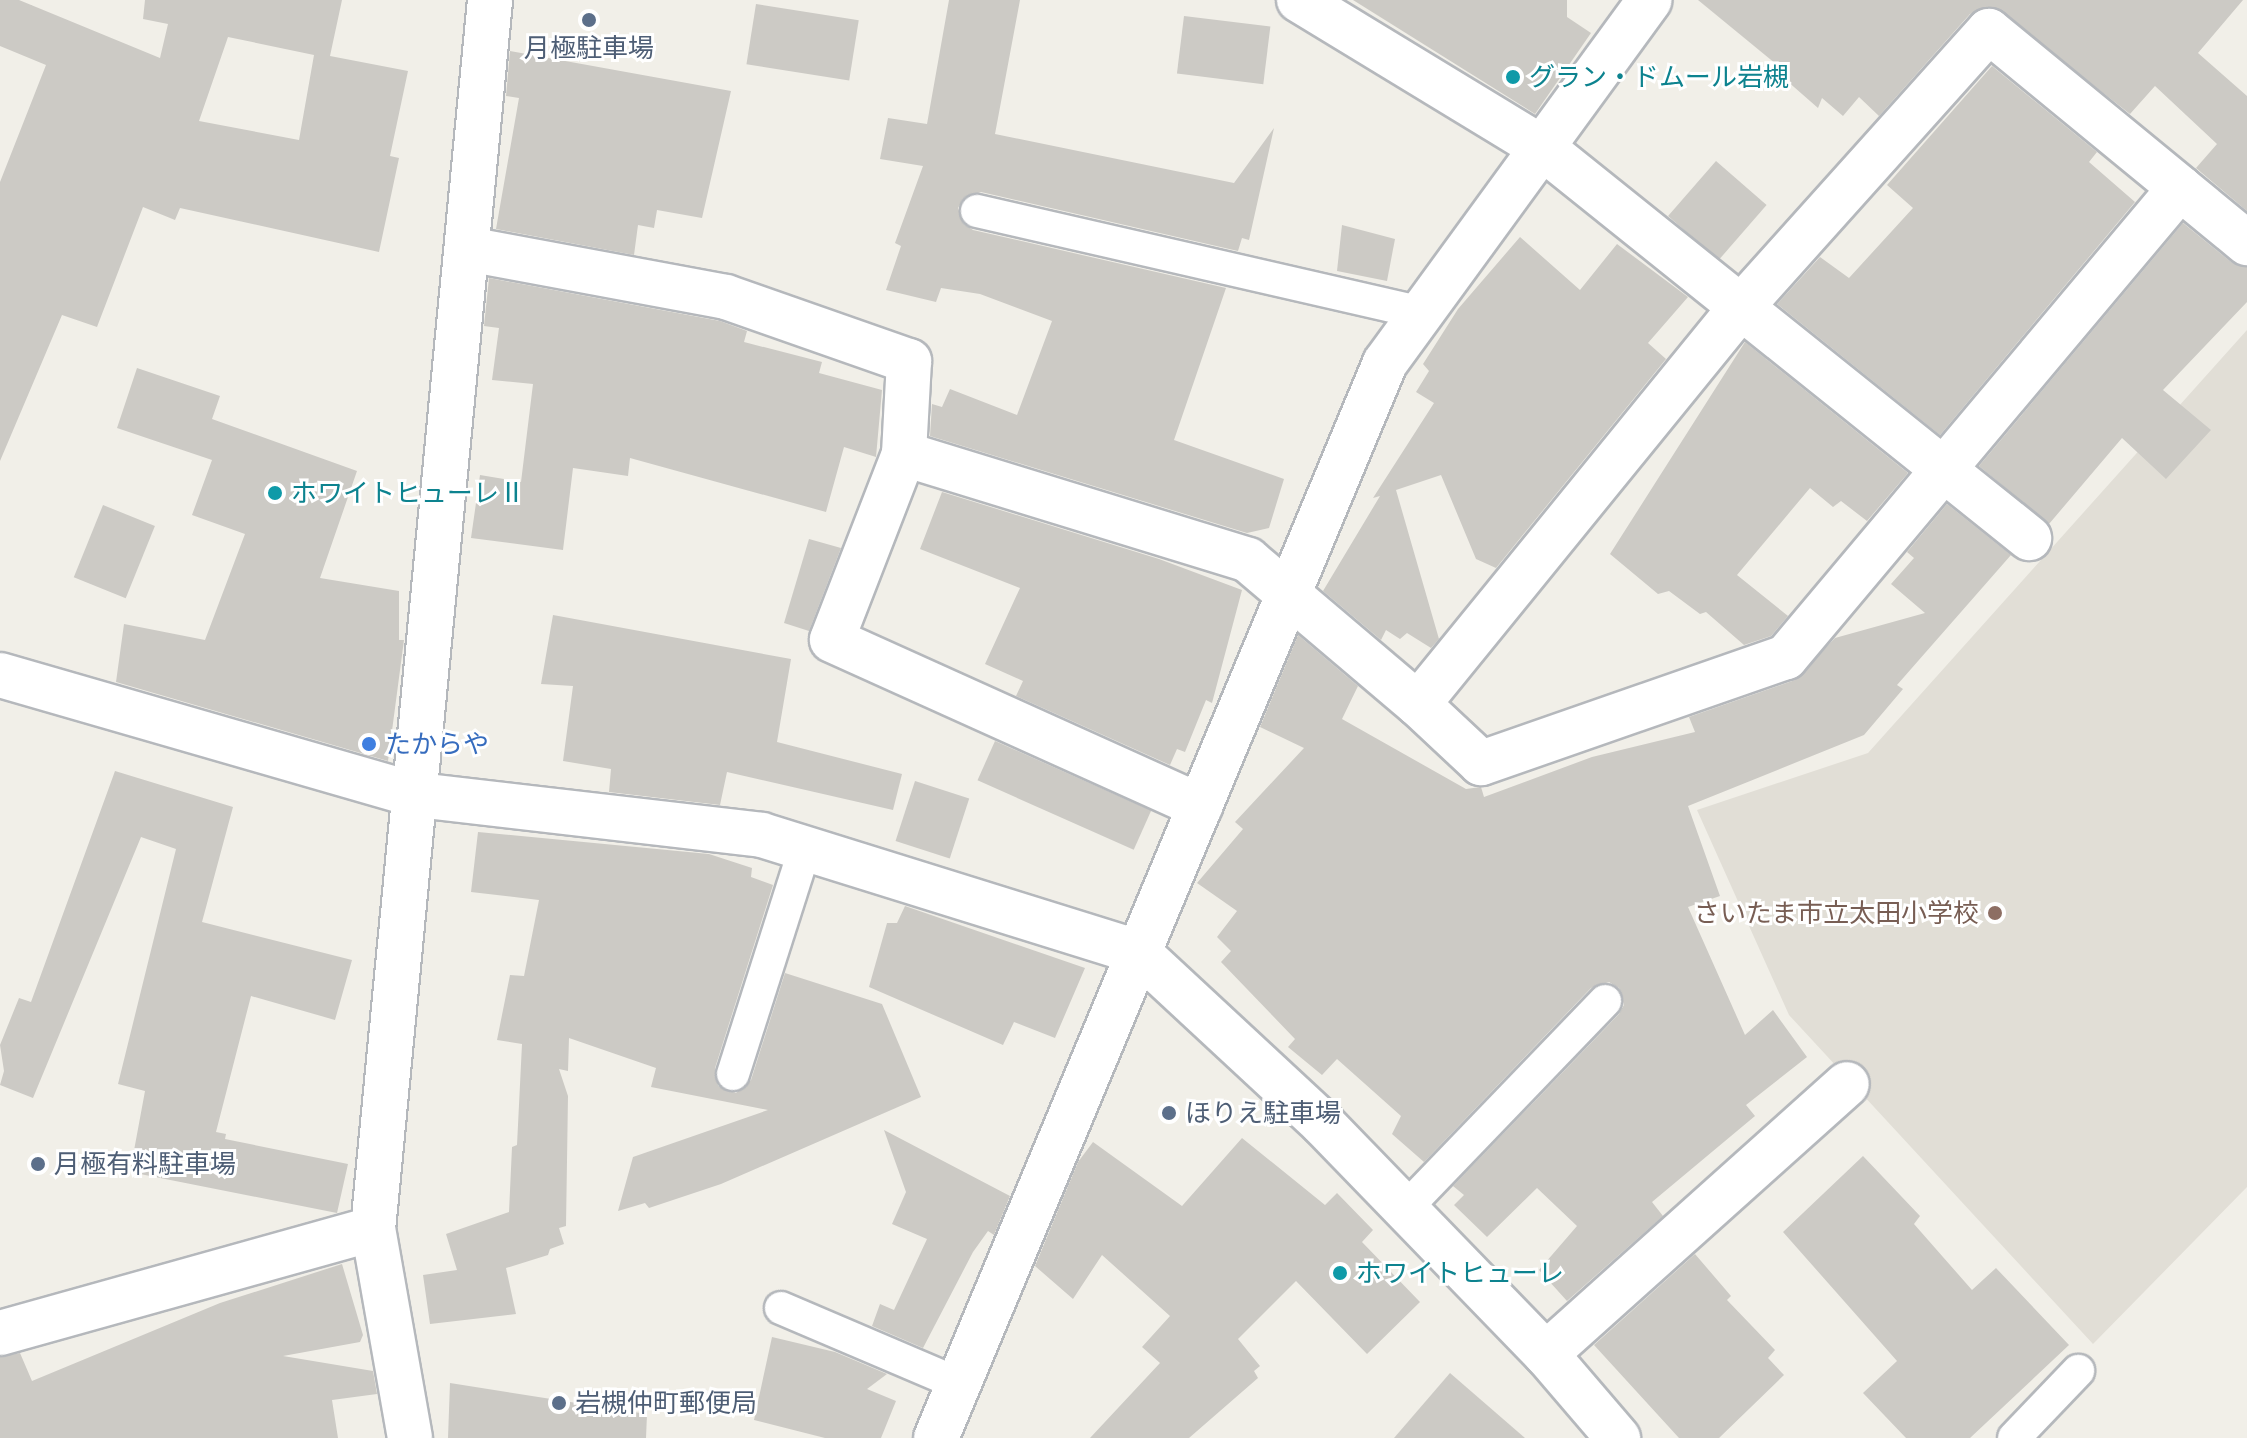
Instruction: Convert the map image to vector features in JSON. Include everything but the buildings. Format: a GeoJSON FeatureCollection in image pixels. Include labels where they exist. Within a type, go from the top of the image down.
{"type":"FeatureCollection","features":[{"type":"Feature","properties":{"kind":"street"},"geometry":{"type":"LineString","coordinates":[[410,1438],[373,1229],[387,1039],[417,795],[490,0]]}},
{"type":"Feature","properties":{"kind":"street"},"geometry":{"type":"LineString","coordinates":[[1299,0],[1544,149],[2029,538]]}},
{"type":"Feature","properties":{"kind":"street"},"geometry":{"type":"LineString","coordinates":[[936,1438],[1385,363],[1650,0]]}},
{"type":"Feature","properties":{"kind":"street"},"geometry":{"type":"LineString","coordinates":[[1418,704],[1741,307],[1989,31],[2247,243]]}},
{"type":"Feature","properties":{"kind":"street"},"geometry":{"type":"LineString","coordinates":[[904,454],[1248,560],[1418,704],[1481,763],[1786,657],[1941,468],[2180,188]]}},
{"type":"Feature","properties":{"kind":"street"},"geometry":{"type":"LineString","coordinates":[[467,249],[726,297],[909,361],[904,454],[832,640],[1200,806]]}},
{"type":"Feature","properties":{"kind":"street"},"geometry":{"type":"LineString","coordinates":[[0,675],[417,795],[762,835],[1138,952],[1323,1124],[1546,1354],[1618,1438]]}},
{"type":"Feature","properties":{"kind":"street"},"geometry":{"type":"LineString","coordinates":[[1546,1354],[1847,1084]]}},
{"type":"Feature","properties":{"kind":"street"},"geometry":{"type":"LineString","coordinates":[[0,1333],[373,1229]]}},
{"type":"Feature","properties":{"kind":"lane"},"geometry":{"type":"LineString","coordinates":[[977,211],[1422,313]]}},
{"type":"Feature","properties":{"kind":"lane"},"geometry":{"type":"LineString","coordinates":[[733,1074],[805,848]]}},
{"type":"Feature","properties":{"kind":"lane"},"geometry":{"type":"LineString","coordinates":[[1404,1210],[1605,1001]]}},
{"type":"Feature","properties":{"kind":"lane"},"geometry":{"type":"LineString","coordinates":[[781,1308],[959,1384]]}},
{"type":"Feature","properties":{"kind":"lane"},"geometry":{"type":"LineString","coordinates":[[2014,1438],[2078,1371]]}},
{"type":"Feature","properties":{"kind":"shaded area","name":"さいたま市立太田小学校"},"geometry":{"type":"Polygon","coordinates":[[[2247,330],[2247,1187],[2093,1344],[1789,1015],[1697,810],[1868,753],[2247,330]]]}},
{"type":"Feature","properties":{"kind":"place","name":"月極駐車場"},"geometry":{"type":"Point","coordinates":[589,20]}},
{"type":"Feature","properties":{"kind":"place","name":"グラン・ドムール岩槻"},"geometry":{"type":"Point","coordinates":[1513,77]}},
{"type":"Feature","properties":{"kind":"place","name":"ホワイトヒューレⅡ"},"geometry":{"type":"Point","coordinates":[275,493]}},
{"type":"Feature","properties":{"kind":"place","name":"たからや"},"geometry":{"type":"Point","coordinates":[369,744]}},
{"type":"Feature","properties":{"kind":"place","name":"さいたま市立太田小学校"},"geometry":{"type":"Point","coordinates":[1995,913]}},
{"type":"Feature","properties":{"kind":"place","name":"ほりえ駐車場"},"geometry":{"type":"Point","coordinates":[1169,1113]}},
{"type":"Feature","properties":{"kind":"place","name":"月極有料駐車場"},"geometry":{"type":"Point","coordinates":[38,1164]}},
{"type":"Feature","properties":{"kind":"place","name":"ホワイトヒューレ"},"geometry":{"type":"Point","coordinates":[1340,1273]}},
{"type":"Feature","properties":{"kind":"place","name":"岩槻仲町郵便局"},"geometry":{"type":"Point","coordinates":[559,1403]}}]}
